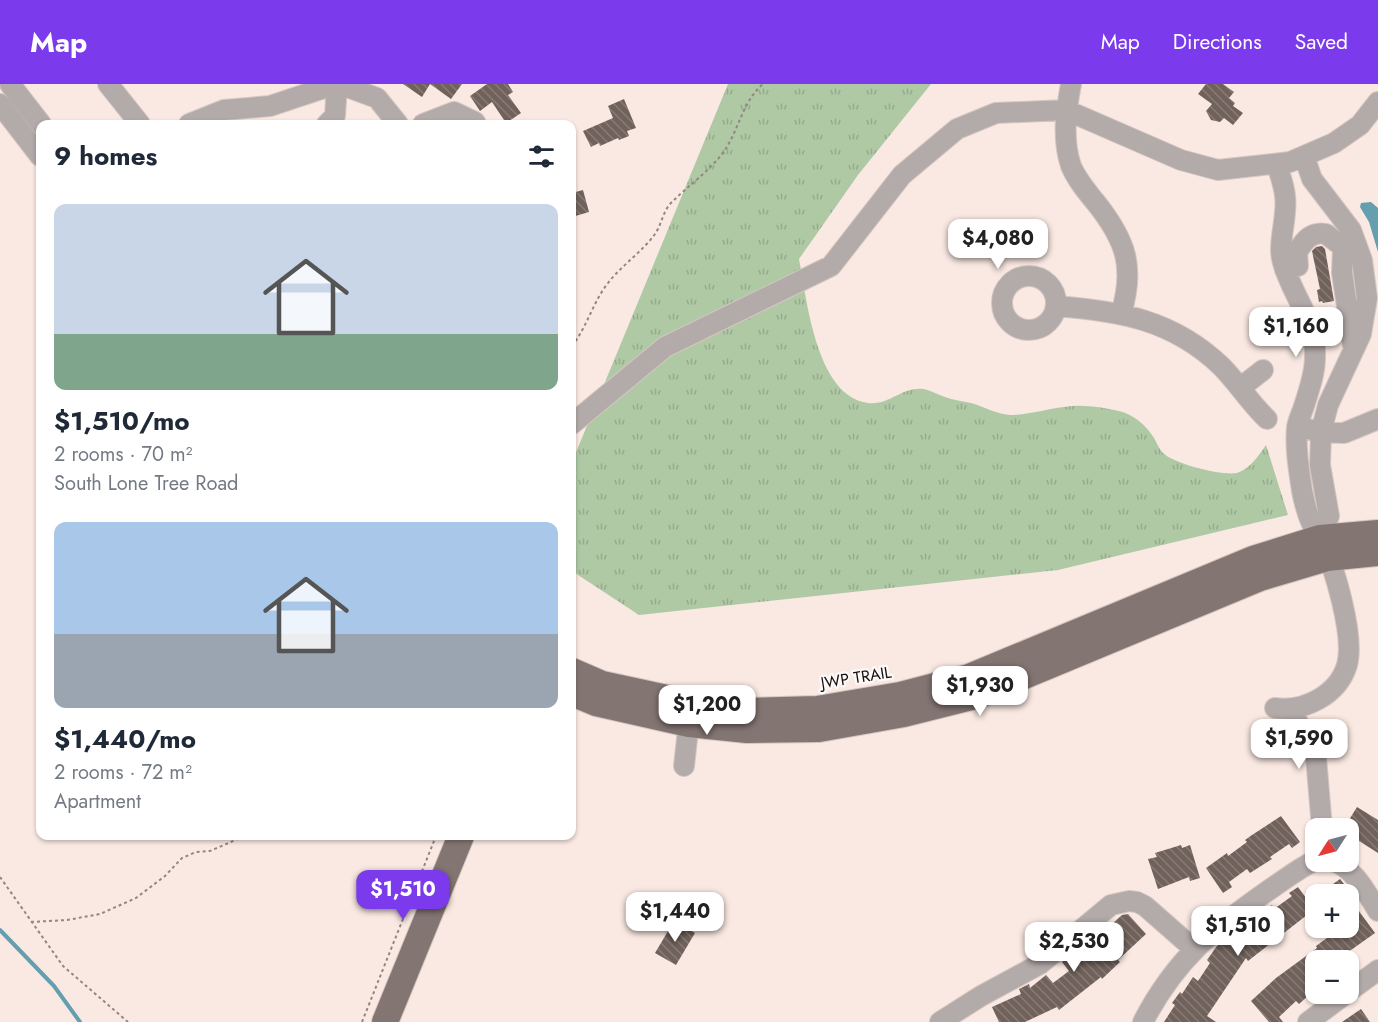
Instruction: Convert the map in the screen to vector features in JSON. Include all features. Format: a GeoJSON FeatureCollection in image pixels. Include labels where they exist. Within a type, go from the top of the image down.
{"type":"FeatureCollection","features":[{"type":"Feature","properties":{"kind":"main road"},"geometry":{"type":"LineString","coordinates":[[576,695],[596,703],[690,714],[817,709],[900,695],[969,677],[1254,559],[1324,548],[1378,533]]}},
{"type":"Feature","properties":{"kind":"main road"},"geometry":{"type":"LineString","coordinates":[[1324,548],[1378,553]]}},
{"type":"Feature","properties":{"kind":"main road"},"geometry":{"type":"LineString","coordinates":[[576,673],[690,714]]}},
{"type":"Feature","properties":{"kind":"main road"},"geometry":{"type":"LineString","coordinates":[[386,1022],[459,840]]}},
{"type":"Feature","properties":{"kind":"street"},"geometry":{"type":"LineString","coordinates":[[10,84],[38,120]]}},
{"type":"Feature","properties":{"kind":"street"},"geometry":{"type":"LineString","coordinates":[[108,84],[137,120]]}},
{"type":"Feature","properties":{"kind":"street"},"geometry":{"type":"LineString","coordinates":[[331,120],[335,116],[337,84]]}},
{"type":"Feature","properties":{"kind":"street"},"geometry":{"type":"LineString","coordinates":[[198,120],[224,110],[270,106],[337,84],[377,98],[395,120]]}},
{"type":"Feature","properties":{"kind":"street"},"geometry":{"type":"LineString","coordinates":[[1071,84],[1066,110],[1066,145],[1072,166],[1082,185],[1117,230],[1122,243],[1128,279],[1121,314]]}},
{"type":"Feature","properties":{"kind":"street"},"geometry":{"type":"LineString","coordinates":[[576,421],[665,347],[831,266],[902,175],[957,129],[996,113],[1066,110],[1181,160],[1218,170],[1277,165],[1304,156],[1334,143],[1360,125],[1378,102]]}},
{"type":"Feature","properties":{"kind":"street"},"geometry":{"type":"LineString","coordinates":[[0,104],[36,151]]}},
{"type":"Feature","properties":{"kind":"street"},"geometry":{"type":"LineString","coordinates":[[433,120],[454,112],[471,120]]}},
{"type":"Feature","properties":{"kind":"street"},"geometry":{"type":"LineString","coordinates":[[1304,156],[1312,179],[1351,230],[1350,245]]}},
{"type":"Feature","properties":{"kind":"street"},"geometry":{"type":"LineString","coordinates":[[1277,165],[1286,196],[1281,256],[1289,284],[1314,333],[1315,358],[1311,384],[1297,426],[1302,493],[1311,523],[1324,548],[1343,604],[1349,643],[1348,663],[1342,677],[1331,691],[1307,704],[1283,709],[1316,757],[1321,818]]}},
{"type":"Feature","properties":{"kind":"street"},"geometry":{"type":"LineString","coordinates":[[1285,270],[1298,266],[1297,252],[1306,239],[1314,235],[1326,234],[1350,245],[1362,260],[1367,298],[1361,334],[1328,405],[1321,432],[1320,465],[1329,516],[1324,548]]}},
{"type":"Feature","properties":{"kind":"street"},"geometry":{"type":"LineString","coordinates":[[1056,306],[1106,310],[1155,324],[1186,339],[1215,361],[1267,419]]}},
{"type":"Feature","properties":{"kind":"street"},"geometry":{"type":"LineString","coordinates":[[1240,388],[1263,370]]}},
{"type":"Feature","properties":{"kind":"street"},"geometry":{"type":"LineString","coordinates":[[1297,426],[1321,432],[1344,433],[1378,419]]}},
{"type":"Feature","properties":{"kind":"street"},"geometry":{"type":"LineString","coordinates":[[684,766],[690,714]]}},
{"type":"Feature","properties":{"kind":"street"},"geometry":{"type":"LineString","coordinates":[[1143,1022],[1167,980],[1194,949],[1229,918],[1305,867]]}},
{"type":"Feature","properties":{"kind":"street"},"geometry":{"type":"LineString","coordinates":[[1349,872],[1378,911]]}},
{"type":"Feature","properties":{"kind":"street"},"geometry":{"type":"LineString","coordinates":[[940,1022],[981,996],[1040,964],[1104,910],[1119,902],[1137,902],[1145,906],[1194,949]]}},
{"type":"Feature","properties":{"kind":"street"},"geometry":{"type":"LineString","coordinates":[[1359,984],[1378,970]]}},
{"type":"Feature","properties":{"kind":"street"},"geometry":{"type":"LineString","coordinates":[[1308,1022],[1332,1004]]}},
{"type":"Feature","properties":{"kind":"path"},"geometry":{"type":"LineString","coordinates":[[576,340],[605,286],[655,234],[668,206],[723,153],[745,106],[763,84]]}},
{"type":"Feature","properties":{"kind":"path"},"geometry":{"type":"LineString","coordinates":[[31,922],[67,920],[100,914],[136,898],[165,876],[182,858],[196,852],[210,851],[235,840]]}},
{"type":"Feature","properties":{"kind":"path"},"geometry":{"type":"LineString","coordinates":[[362,1022],[434,840]]}},
{"type":"Feature","properties":{"kind":"path"},"geometry":{"type":"LineString","coordinates":[[0,877],[63,966],[128,1022]]}},
{"type":"Feature","properties":{"kind":"green space"},"geometry":{"type":"Polygon","coordinates":[[[728,84],[931,84],[858,175],[799,259],[817,344],[825,365],[836,383],[850,396],[868,403],[882,402],[908,391],[923,389],[1010,415],[1071,406],[1092,406],[1124,412],[1139,421],[1151,433],[1162,451],[1169,457],[1188,465],[1221,473],[1242,471],[1253,462],[1266,445],[1288,515],[1058,570],[639,615],[576,574],[576,452],[728,84]]]}},
{"type":"Feature","properties":{"kind":"water"},"geometry":{"type":"Polygon","coordinates":[[[1371,202],[1378,208],[1378,252],[1369,222],[1360,207],[1361,203],[1371,202]]]}},
{"type":"Feature","properties":{"kind":"building"},"geometry":{"type":"Polygon","coordinates":[[[403,84],[430,84],[422,97],[403,84]]]}},
{"type":"Feature","properties":{"kind":"building"},"geometry":{"type":"Polygon","coordinates":[[[430,84],[462,84],[451,99],[430,84]]]}},
{"type":"Feature","properties":{"kind":"building"},"geometry":{"type":"Polygon","coordinates":[[[487,84],[508,84],[513,92],[508,95],[521,113],[510,120],[504,120],[492,102],[480,111],[470,96],[487,84]]]}},
{"type":"Feature","properties":{"kind":"building"},"geometry":{"type":"Polygon","coordinates":[[[1206,84],[1223,84],[1234,92],[1229,98],[1235,103],[1233,106],[1243,113],[1233,125],[1224,118],[1220,122],[1211,120],[1206,111],[1212,104],[1198,94],[1206,84]]]}},
{"type":"Feature","properties":{"kind":"building"},"geometry":{"type":"Polygon","coordinates":[[[624,99],[636,128],[627,131],[629,136],[591,147],[583,131],[613,118],[608,106],[624,99]]]}},
{"type":"Feature","properties":{"kind":"building"},"geometry":{"type":"Polygon","coordinates":[[[583,190],[589,212],[576,216],[576,192],[583,190]]]}},
{"type":"Feature","properties":{"kind":"building"},"geometry":{"type":"Polygon","coordinates":[[[1322,246],[1325,249],[1334,301],[1323,303],[1319,302],[1317,290],[1320,289],[1312,251],[1322,246]]]}},
{"type":"Feature","properties":{"kind":"building"},"geometry":{"type":"Polygon","coordinates":[[[1357,807],[1378,820],[1378,853],[1359,841],[1359,818],[1350,818],[1357,807]]]}},
{"type":"Feature","properties":{"kind":"building"},"geometry":{"type":"Polygon","coordinates":[[[1281,816],[1300,842],[1292,848],[1289,844],[1270,857],[1272,859],[1250,873],[1247,869],[1229,882],[1232,887],[1223,893],[1206,868],[1227,853],[1228,856],[1247,842],[1245,840],[1281,816]]]}},
{"type":"Feature","properties":{"kind":"building"},"geometry":{"type":"Polygon","coordinates":[[[1181,845],[1182,848],[1190,845],[1200,878],[1190,881],[1189,877],[1158,889],[1148,859],[1157,857],[1155,853],[1181,845]]]}},
{"type":"Feature","properties":{"kind":"building"},"geometry":{"type":"Polygon","coordinates":[[[1340,879],[1344,884],[1333,884],[1340,879]]]}},
{"type":"Feature","properties":{"kind":"building"},"geometry":{"type":"Polygon","coordinates":[[[1298,887],[1305,897],[1305,917],[1248,961],[1246,958],[1207,1016],[1216,1022],[1164,1022],[1175,1005],[1172,1003],[1180,992],[1182,994],[1193,977],[1198,981],[1210,963],[1207,960],[1217,946],[1232,934],[1234,938],[1251,925],[1249,921],[1272,905],[1274,909],[1292,896],[1289,893],[1298,887]]]}},
{"type":"Feature","properties":{"kind":"building"},"geometry":{"type":"Polygon","coordinates":[[[1359,911],[1375,933],[1351,950],[1314,950],[1327,938],[1359,938],[1359,911]]]}},
{"type":"Feature","properties":{"kind":"building"},"geometry":{"type":"Polygon","coordinates":[[[1128,914],[1146,934],[1118,960],[1120,962],[1102,979],[1101,977],[1059,1010],[1057,1007],[1025,1022],[999,1022],[992,1007],[1021,994],[1019,989],[1029,984],[1030,988],[1046,975],[1053,983],[1069,971],[1062,962],[1100,929],[1103,932],[1122,915],[1128,914]]]}},
{"type":"Feature","properties":{"kind":"building"},"geometry":{"type":"Polygon","coordinates":[[[674,921],[695,933],[676,965],[655,953],[674,921]]]}},
{"type":"Feature","properties":{"kind":"building"},"geometry":{"type":"Polygon","coordinates":[[[1305,957],[1305,999],[1299,1004],[1296,1001],[1279,1017],[1283,1022],[1269,1022],[1251,1001],[1276,978],[1305,957]]]}},
{"type":"Feature","properties":{"kind":"building"},"geometry":{"type":"Polygon","coordinates":[[[1361,1009],[1370,1022],[1342,1022],[1361,1009]]]}},
{"type":"Feature","properties":{"kind":"waterway"},"geometry":{"type":"LineString","coordinates":[[0,930],[54,986],[80,1022]]}}]}
